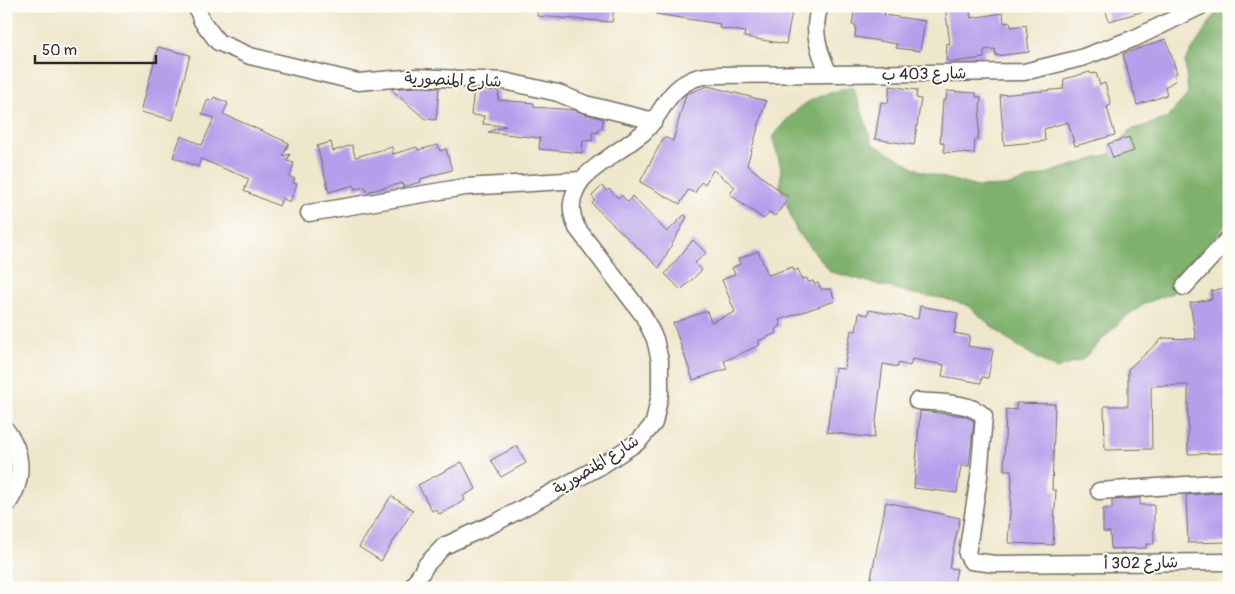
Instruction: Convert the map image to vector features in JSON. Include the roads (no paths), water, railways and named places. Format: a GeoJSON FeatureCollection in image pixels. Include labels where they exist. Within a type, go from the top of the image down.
{"type":"FeatureCollection","features":[{"type":"Feature","properties":{"kind":"street","name":"شارع المنصورية"},"geometry":{"type":"LineString","coordinates":[[196,6],[202,21],[218,42],[250,56],[358,82],[417,77],[504,81],[558,93],[584,104],[654,121],[644,132],[582,180],[572,201],[571,215],[576,228],[643,315],[655,339],[660,361],[660,394],[654,423],[639,441],[599,467],[495,523],[444,546],[426,565],[412,588]]}},
{"type":"Feature","properties":{"kind":"street"},"geometry":{"type":"LineString","coordinates":[[820,6],[816,17],[816,37],[818,49],[829,74]]}},
{"type":"Feature","properties":{"kind":"street","name":"شارع 403 ب"},"geometry":{"type":"LineString","coordinates":[[654,121],[668,96],[688,81],[704,76],[1024,72],[1081,58],[1135,38],[1201,6]]}},
{"type":"Feature","properties":{"kind":"street"},"geometry":{"type":"LineString","coordinates":[[309,213],[465,187],[582,180]]}},
{"type":"Feature","properties":{"kind":"street"},"geometry":{"type":"LineString","coordinates":[[1184,287],[1229,238]]}},
{"type":"Feature","properties":{"kind":"street","name":"شارع 302 أ"},"geometry":{"type":"LineString","coordinates":[[917,401],[958,405],[978,410],[984,416],[976,495],[967,554],[971,561],[980,564],[1229,562]]}},
{"type":"Feature","properties":{"kind":"street"},"geometry":{"type":"LineString","coordinates":[[6,430],[19,454],[20,466],[12,499],[6,506]]}},
{"type":"Feature","properties":{"kind":"street"},"geometry":{"type":"LineString","coordinates":[[1099,491],[1229,482]]}}]}
